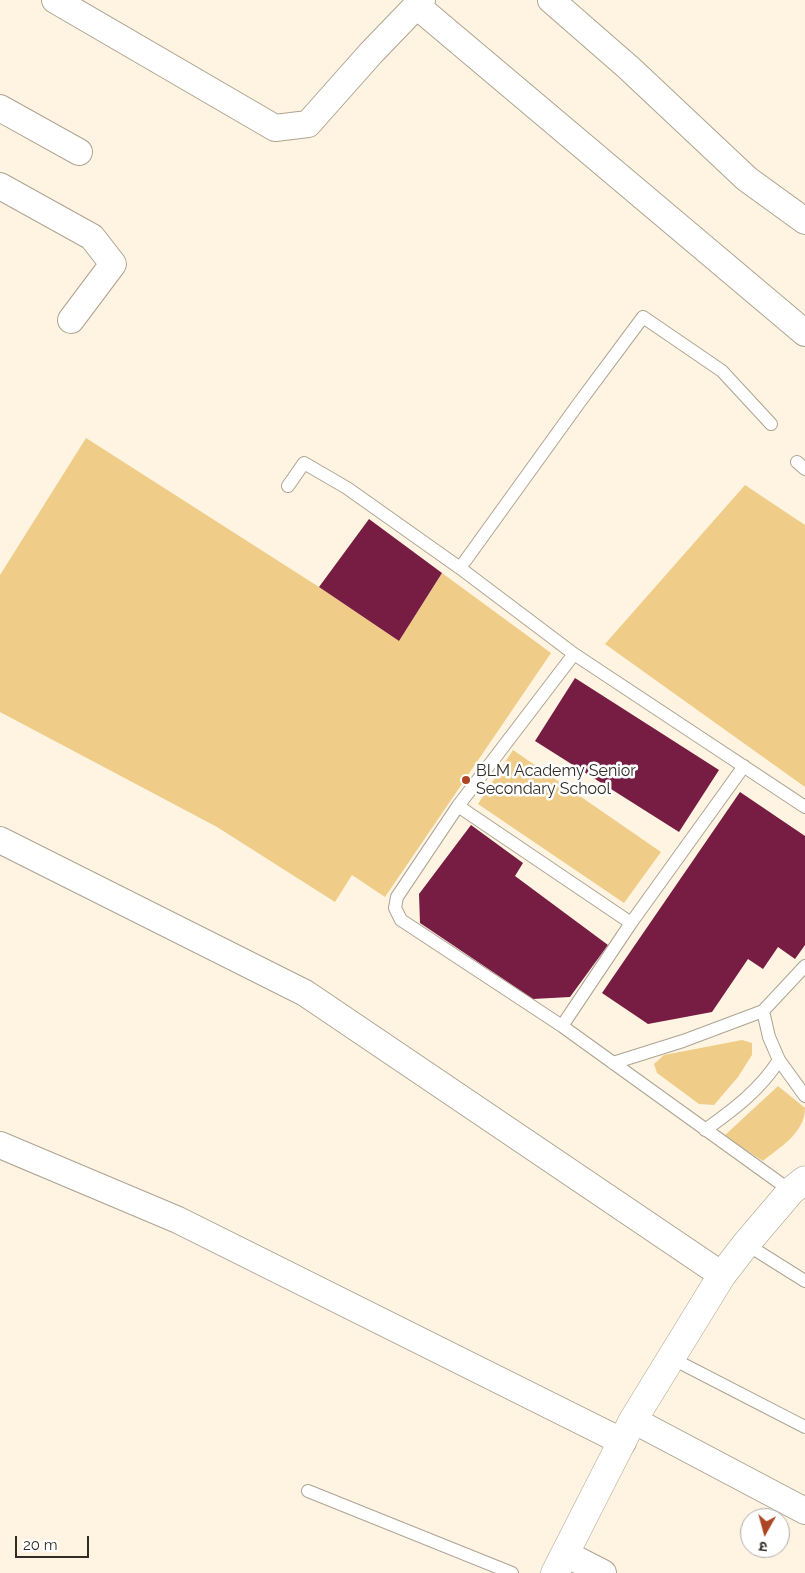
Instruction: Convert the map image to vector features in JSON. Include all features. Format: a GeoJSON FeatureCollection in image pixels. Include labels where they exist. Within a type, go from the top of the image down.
{"type":"FeatureCollection","features":[{"type":"Feature","properties":{"kind":"main road"},"geometry":{"type":"LineString","coordinates":[[561,1563],[628,1431],[722,1275],[746,1244],[798,1186]]}},
{"type":"Feature","properties":{"kind":"street"},"geometry":{"type":"LineString","coordinates":[[55,0],[275,128],[308,124],[371,53],[420,3],[805,333]]}},
{"type":"Feature","properties":{"kind":"street"},"geometry":{"type":"LineString","coordinates":[[551,0],[629,68],[747,179],[805,220]]}},
{"type":"Feature","properties":{"kind":"street"},"geometry":{"type":"LineString","coordinates":[[0,108],[78,152]]}},
{"type":"Feature","properties":{"kind":"street"},"geometry":{"type":"LineString","coordinates":[[0,186],[92,237],[113,264],[71,320]]}},
{"type":"Feature","properties":{"kind":"street"},"geometry":{"type":"LineString","coordinates":[[0,840],[305,993],[722,1275]]}},
{"type":"Feature","properties":{"kind":"street"},"geometry":{"type":"LineString","coordinates":[[0,1145],[178,1220],[628,1431],[805,1511]]}},
{"type":"Feature","properties":{"kind":"street"},"geometry":{"type":"LineString","coordinates":[[561,1563],[602,1573]]}},
{"type":"Feature","properties":{"kind":"lane"},"geometry":{"type":"LineString","coordinates":[[460,568],[643,318],[722,371],[771,424]]}},
{"type":"Feature","properties":{"kind":"lane"},"geometry":{"type":"LineString","coordinates":[[288,486],[304,463],[347,488],[460,568],[574,654],[805,807]]}},
{"type":"Feature","properties":{"kind":"lane"},"geometry":{"type":"LineString","coordinates":[[574,654],[458,806],[397,897],[395,908],[400,920],[562,1026],[705,1130],[798,1186]]}},
{"type":"Feature","properties":{"kind":"lane"},"geometry":{"type":"LineString","coordinates":[[562,1026],[631,922],[744,766]]}},
{"type":"Feature","properties":{"kind":"lane"},"geometry":{"type":"LineString","coordinates":[[458,806],[631,922]]}},
{"type":"Feature","properties":{"kind":"lane"},"geometry":{"type":"LineString","coordinates":[[613,1063],[683,1041],[763,1011],[805,966]]}},
{"type":"Feature","properties":{"kind":"lane"},"geometry":{"type":"LineString","coordinates":[[763,1011],[769,1037],[779,1060],[805,1096]]}},
{"type":"Feature","properties":{"kind":"lane"},"geometry":{"type":"LineString","coordinates":[[705,1130],[741,1104],[770,1075],[779,1060]]}},
{"type":"Feature","properties":{"kind":"lane"},"geometry":{"type":"LineString","coordinates":[[746,1244],[805,1281]]}},
{"type":"Feature","properties":{"kind":"lane"},"geometry":{"type":"LineString","coordinates":[[671,1358],[805,1427]]}},
{"type":"Feature","properties":{"kind":"lane"},"geometry":{"type":"LineString","coordinates":[[308,1491],[512,1573]]}},
{"type":"Feature","properties":{"kind":"shaded area"},"geometry":{"type":"Polygon","coordinates":[[[86,438],[319,587],[399,641],[442,573],[551,653],[385,897],[352,875],[335,902],[217,827],[0,712],[0,575],[86,438]]]}},
{"type":"Feature","properties":{"kind":"shaded area"},"geometry":{"type":"Polygon","coordinates":[[[745,485],[805,525],[805,787],[605,644],[745,485]]]}},
{"type":"Feature","properties":{"kind":"shaded area"},"geometry":{"type":"Polygon","coordinates":[[[513,750],[661,852],[624,903],[478,804],[513,750]]]}},
{"type":"Feature","properties":{"kind":"shaded area"},"geometry":{"type":"Polygon","coordinates":[[[742,1040],[752,1043],[752,1055],[738,1077],[714,1105],[699,1104],[657,1073],[654,1064],[664,1055],[742,1040]]]}},
{"type":"Feature","properties":{"kind":"shaded area"},"geometry":{"type":"Polygon","coordinates":[[[778,1086],[805,1108],[804,1117],[801,1125],[790,1139],[763,1161],[724,1136],[778,1086]]]}},
{"type":"Feature","properties":{"kind":"building"},"geometry":{"type":"Polygon","coordinates":[[[369,519],[442,573],[399,641],[319,587],[369,519]]]}},
{"type":"Feature","properties":{"kind":"building"},"geometry":{"type":"Polygon","coordinates":[[[575,678],[719,770],[679,832],[535,741],[575,678]]]}},
{"type":"Feature","properties":{"kind":"building"},"geometry":{"type":"Polygon","coordinates":[[[740,792],[805,836],[805,945],[795,959],[778,947],[763,969],[748,959],[712,1012],[648,1024],[602,993],[740,792]]]}},
{"type":"Feature","properties":{"kind":"building"},"geometry":{"type":"Polygon","coordinates":[[[471,825],[523,863],[515,876],[608,945],[570,997],[533,999],[420,923],[419,894],[471,825]]]}},
{"type":"Feature","properties":{"kind":"place","name":"BLM Academy Senior Secondary School"},"geometry":{"type":"Point","coordinates":[466,780]}}]}
